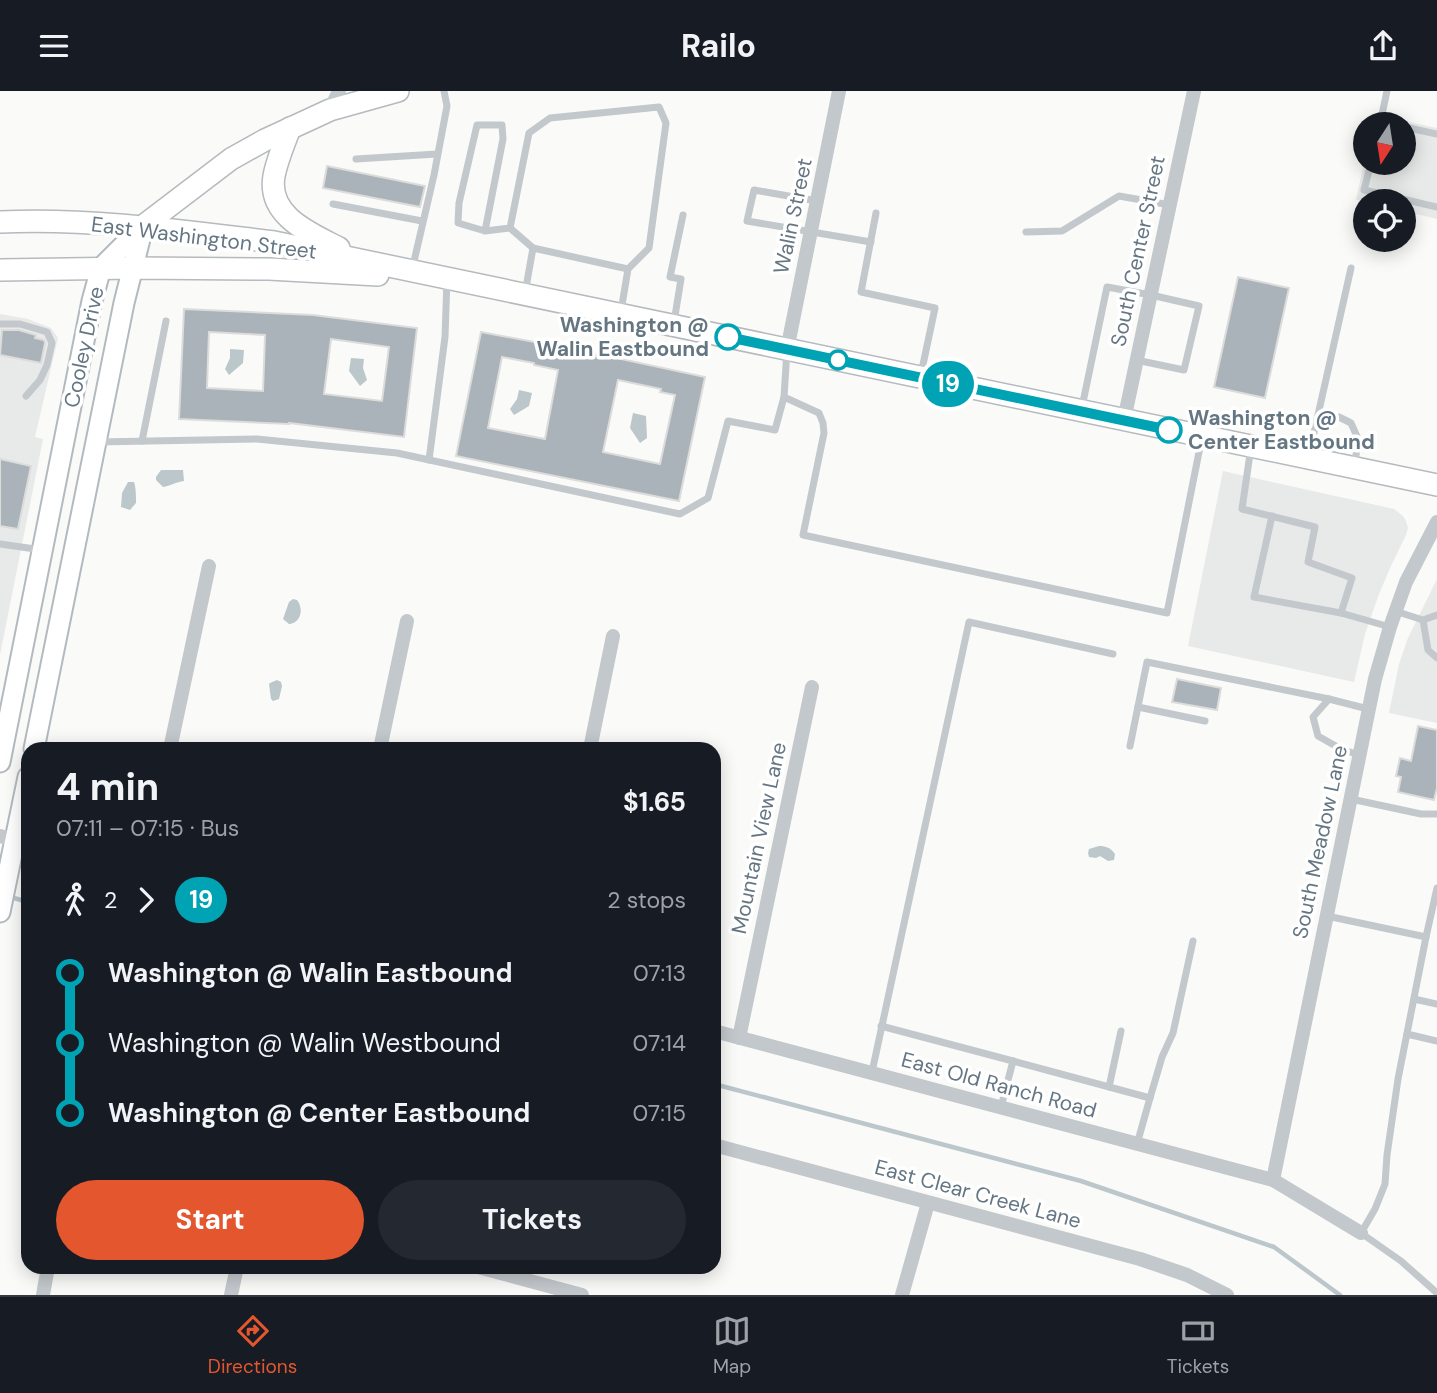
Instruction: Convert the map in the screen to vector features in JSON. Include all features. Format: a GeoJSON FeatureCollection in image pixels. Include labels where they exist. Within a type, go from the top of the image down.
{"type":"FeatureCollection","features":[{"type":"Feature","properties":{"kind":"main road"},"geometry":{"type":"LineString","coordinates":[[143,226],[231,159],[290,128],[335,100],[398,91]]}},
{"type":"Feature","properties":{"kind":"main road"},"geometry":{"type":"LineString","coordinates":[[290,128],[274,179],[273,189],[277,203],[286,216],[299,226],[360,260]]}},
{"type":"Feature","properties":{"kind":"main road","name":"East Washington Street"},"geometry":{"type":"LineString","coordinates":[[0,222],[43,220],[143,226],[274,242],[1437,485]]}},
{"type":"Feature","properties":{"kind":"main road","name":"East Washington Street"},"geometry":{"type":"LineString","coordinates":[[0,270],[269,269],[447,279]]}},
{"type":"Feature","properties":{"kind":"street","name":"Walin Street"},"geometry":{"type":"LineString","coordinates":[[787,350],[839,91]]}},
{"type":"Feature","properties":{"kind":"street","name":"South Center Street"},"geometry":{"type":"LineString","coordinates":[[1124,420],[1194,91]]}},
{"type":"Feature","properties":{"kind":"street","name":"Cooley Drive"},"geometry":{"type":"LineString","coordinates":[[35,742],[124,303],[143,226]]}},
{"type":"Feature","properties":{"kind":"street","name":"Cooley Drive"},"geometry":{"type":"LineString","coordinates":[[0,762],[6,704],[43,550],[92,301],[101,268],[143,226]]}},
{"type":"Feature","properties":{"kind":"street","name":"South Meadow Lane"},"geometry":{"type":"LineString","coordinates":[[1273,1180],[1369,709],[1395,611],[1406,582],[1437,522]]}},
{"type":"Feature","properties":{"kind":"street"},"geometry":{"type":"LineString","coordinates":[[43,550],[72,556]]}},
{"type":"Feature","properties":{"kind":"street"},"geometry":{"type":"LineString","coordinates":[[171,742],[209,566]]}},
{"type":"Feature","properties":{"kind":"street"},"geometry":{"type":"LineString","coordinates":[[381,742],[407,621]]}},
{"type":"Feature","properties":{"kind":"street"},"geometry":{"type":"LineString","coordinates":[[591,742],[613,636]]}},
{"type":"Feature","properties":{"kind":"street","name":"Mountain View Lane"},"geometry":{"type":"LineString","coordinates":[[739,1038],[812,687]]}},
{"type":"Feature","properties":{"kind":"street"},"geometry":{"type":"LineString","coordinates":[[6,704],[41,711]]}},
{"type":"Feature","properties":{"kind":"street"},"geometry":{"type":"LineString","coordinates":[[0,912],[21,809]]}},
{"type":"Feature","properties":{"kind":"street","name":"East Old Ranch Road"},"geometry":{"type":"LineString","coordinates":[[721,1033],[1273,1180],[1361,1233]]}},
{"type":"Feature","properties":{"kind":"street","name":"East Clear Creek Lane"},"geometry":{"type":"LineString","coordinates":[[721,1147],[1140,1259],[1187,1275],[1227,1295]]}},
{"type":"Feature","properties":{"kind":"street"},"geometry":{"type":"LineString","coordinates":[[902,1295],[928,1203]]}},
{"type":"Feature","properties":{"kind":"street"},"geometry":{"type":"LineString","coordinates":[[43,1295],[47,1274]]}},
{"type":"Feature","properties":{"kind":"street"},"geometry":{"type":"LineString","coordinates":[[231,1295],[236,1274]]}},
{"type":"Feature","properties":{"kind":"street"},"geometry":{"type":"LineString","coordinates":[[504,1274],[582,1295]]}},
{"type":"Feature","properties":{"kind":"lane"},"geometry":{"type":"LineString","coordinates":[[411,270],[447,106],[444,91]]}},
{"type":"Feature","properties":{"kind":"lane"},"geometry":{"type":"LineString","coordinates":[[1382,112],[1387,91]]}},
{"type":"Feature","properties":{"kind":"lane"},"geometry":{"type":"LineString","coordinates":[[510,228],[529,134],[550,118],[659,107],[666,123],[649,248],[628,269],[620,315]]}},
{"type":"Feature","properties":{"kind":"lane"},"geometry":{"type":"LineString","coordinates":[[485,231],[503,139],[502,125],[477,125],[459,204],[458,223],[485,231],[510,228],[533,249],[628,269]]}},
{"type":"Feature","properties":{"kind":"lane"},"geometry":{"type":"LineString","coordinates":[[1416,130],[1437,134]]}},
{"type":"Feature","properties":{"kind":"lane"},"geometry":{"type":"LineString","coordinates":[[356,159],[437,154]]}},
{"type":"Feature","properties":{"kind":"lane"},"geometry":{"type":"LineString","coordinates":[[1368,175],[1364,190],[1437,207]]}},
{"type":"Feature","properties":{"kind":"lane"},"geometry":{"type":"LineString","coordinates":[[818,201],[754,190],[747,221],[870,242]]}},
{"type":"Feature","properties":{"kind":"lane"},"geometry":{"type":"LineString","coordinates":[[1026,232],[1062,231],[1119,196],[1170,205]]}},
{"type":"Feature","properties":{"kind":"lane"},"geometry":{"type":"LineString","coordinates":[[333,204],[422,221]]}},
{"type":"Feature","properties":{"kind":"lane"},"geometry":{"type":"LineString","coordinates":[[876,213],[861,292],[934,308],[920,378]]}},
{"type":"Feature","properties":{"kind":"lane"},"geometry":{"type":"LineString","coordinates":[[673,326],[681,279],[670,277],[683,215]]}},
{"type":"Feature","properties":{"kind":"lane"},"geometry":{"type":"LineString","coordinates":[[524,295],[533,249]]}},
{"type":"Feature","properties":{"kind":"lane"},"geometry":{"type":"LineString","coordinates":[[1308,459],[1351,268]]}},
{"type":"Feature","properties":{"kind":"lane"},"geometry":{"type":"LineString","coordinates":[[429,460],[445,337],[447,279]]}},
{"type":"Feature","properties":{"kind":"lane"},"geometry":{"type":"LineString","coordinates":[[1081,411],[1107,287],[1199,306],[1184,370],[1136,360]]}},
{"type":"Feature","properties":{"kind":"lane"},"geometry":{"type":"LineString","coordinates":[[142,441],[166,321]]}},
{"type":"Feature","properties":{"kind":"lane"},"geometry":{"type":"LineString","coordinates":[[0,324],[20,324],[47,332],[52,343],[40,380],[26,396]]}},
{"type":"Feature","properties":{"kind":"lane"},"geometry":{"type":"LineString","coordinates":[[96,442],[257,439],[397,453],[680,514],[708,498],[728,421],[775,430],[784,397],[787,350]]}},
{"type":"Feature","properties":{"kind":"lane"},"geometry":{"type":"LineString","coordinates":[[784,397],[819,413],[823,423],[824,433],[803,535],[1167,613],[1202,436]]}},
{"type":"Feature","properties":{"kind":"lane"},"geometry":{"type":"LineString","coordinates":[[1319,415],[1339,417],[1351,423],[1359,441],[1353,468]]}},
{"type":"Feature","properties":{"kind":"lane"},"geometry":{"type":"LineString","coordinates":[[1251,447],[1242,509],[1315,527],[1308,562],[1352,577],[1341,613]]}},
{"type":"Feature","properties":{"kind":"lane"},"geometry":{"type":"LineString","coordinates":[[1272,516],[1254,597],[1341,613],[1390,627]]}},
{"type":"Feature","properties":{"kind":"lane"},"geometry":{"type":"LineString","coordinates":[[0,544],[43,550]]}},
{"type":"Feature","properties":{"kind":"lane"},"geometry":{"type":"LineString","coordinates":[[1395,611],[1423,620],[1437,615]]}},
{"type":"Feature","properties":{"kind":"lane"},"geometry":{"type":"LineString","coordinates":[[1423,620],[1428,650],[1437,659]]}},
{"type":"Feature","properties":{"kind":"lane"},"geometry":{"type":"LineString","coordinates":[[871,1073],[968,622],[1113,654]]}},
{"type":"Feature","properties":{"kind":"lane"},"geometry":{"type":"LineString","coordinates":[[1130,746],[1147,662],[1369,709]]}},
{"type":"Feature","properties":{"kind":"lane"},"geometry":{"type":"LineString","coordinates":[[1329,699],[1313,717],[1318,736],[1341,749],[1360,755]]}},
{"type":"Feature","properties":{"kind":"lane"},"geometry":{"type":"LineString","coordinates":[[1138,707],[1205,721]]}},
{"type":"Feature","properties":{"kind":"lane"},"geometry":{"type":"LineString","coordinates":[[1350,799],[1421,814],[1437,814]]}},
{"type":"Feature","properties":{"kind":"lane"},"geometry":{"type":"LineString","coordinates":[[1437,888],[1398,1079],[1385,1184],[1361,1233],[1401,1261],[1437,1293]]}},
{"type":"Feature","properties":{"kind":"lane"},"geometry":{"type":"LineString","coordinates":[[1327,916],[1426,937]]}},
{"type":"Feature","properties":{"kind":"lane"},"geometry":{"type":"LineString","coordinates":[[1137,1144],[1162,1057],[1173,1033],[1193,941]]}},
{"type":"Feature","properties":{"kind":"lane"},"geometry":{"type":"LineString","coordinates":[[1414,999],[1437,1004]]}},
{"type":"Feature","properties":{"kind":"lane"},"geometry":{"type":"LineString","coordinates":[[881,1026],[1150,1098]]}},
{"type":"Feature","properties":{"kind":"lane"},"geometry":{"type":"LineString","coordinates":[[1109,1087],[1121,1031]]}},
{"type":"Feature","properties":{"kind":"lane"},"geometry":{"type":"LineString","coordinates":[[1407,1034],[1437,1041]]}},
{"type":"Feature","properties":{"kind":"lane"},"geometry":{"type":"LineString","coordinates":[[1000,1107],[1013,1061]]}},
{"type":"Feature","properties":{"kind":"shaded area"},"geometry":{"type":"Polygon","coordinates":[[[1416,124],[1437,128],[1437,219],[1416,214],[1416,189],[1358,189],[1361,175],[1416,175],[1416,124]]]}},
{"type":"Feature","properties":{"kind":"shaded area"},"geometry":{"type":"Polygon","coordinates":[[[0,314],[28,319],[51,328],[58,338],[35,437],[43,439],[0,655],[0,314]]]}},
{"type":"Feature","properties":{"kind":"shaded area"},"geometry":{"type":"Polygon","coordinates":[[[230,349],[244,350],[243,363],[229,375],[225,369],[230,358],[230,349]]]}},
{"type":"Feature","properties":{"kind":"shaded area"},"geometry":{"type":"Polygon","coordinates":[[[351,358],[364,359],[363,368],[367,380],[360,386],[349,371],[351,358]]]}},
{"type":"Feature","properties":{"kind":"shaded area"},"geometry":{"type":"Polygon","coordinates":[[[519,390],[532,393],[529,406],[514,415],[510,409],[519,390]]]}},
{"type":"Feature","properties":{"kind":"shaded area"},"geometry":{"type":"Polygon","coordinates":[[[633,413],[646,416],[647,438],[640,443],[630,428],[633,413]]]}},
{"type":"Feature","properties":{"kind":"shaded area"},"geometry":{"type":"Polygon","coordinates":[[[161,470],[183,470],[184,481],[163,487],[156,480],[161,470]]]}},
{"type":"Feature","properties":{"kind":"shaded area"},"geometry":{"type":"Polygon","coordinates":[[[1223,471],[1394,509],[1403,516],[1408,528],[1406,535],[1379,594],[1365,634],[1354,682],[1188,646],[1223,471]]]}},
{"type":"Feature","properties":{"kind":"shaded area"},"geometry":{"type":"Polygon","coordinates":[[[128,482],[134,482],[136,493],[136,503],[130,510],[121,507],[122,493],[128,482]]]}},
{"type":"Feature","properties":{"kind":"shaded area"},"geometry":{"type":"Polygon","coordinates":[[[1437,579],[1437,723],[1389,713],[1399,664],[1408,638],[1437,579]]]}},
{"type":"Feature","properties":{"kind":"shaded area"},"geometry":{"type":"Polygon","coordinates":[[[293,599],[299,604],[300,615],[296,621],[289,624],[283,619],[289,602],[293,599]]]}},
{"type":"Feature","properties":{"kind":"shaded area"},"geometry":{"type":"Polygon","coordinates":[[[277,680],[282,686],[279,699],[273,701],[269,684],[277,680]]]}},
{"type":"Feature","properties":{"kind":"shaded area"},"geometry":{"type":"Polygon","coordinates":[[[1099,846],[1112,850],[1115,854],[1114,860],[1108,861],[1100,856],[1089,857],[1089,849],[1099,846]]]}},
{"type":"Feature","properties":{"kind":"building"},"geometry":{"type":"Polygon","coordinates":[[[327,166],[425,186],[420,207],[323,188],[327,166]]]}},
{"type":"Feature","properties":{"kind":"building"},"geometry":{"type":"Polygon","coordinates":[[[1238,277],[1289,288],[1265,398],[1214,387],[1238,277]]]}},
{"type":"Feature","properties":{"kind":"building"},"geometry":{"type":"Polygon","coordinates":[[[184,309],[313,315],[417,328],[404,437],[289,423],[179,419],[184,309]],[[209,332],[207,388],[263,391],[265,335],[209,332]],[[331,339],[324,394],[382,401],[389,347],[331,339]]]}},
{"type":"Feature","properties":{"kind":"building"},"geometry":{"type":"Polygon","coordinates":[[[2,330],[19,330],[44,340],[41,363],[0,355],[2,330]]]}},
{"type":"Feature","properties":{"kind":"building"},"geometry":{"type":"Polygon","coordinates":[[[481,332],[705,377],[679,501],[456,456],[481,332]],[[502,357],[488,428],[545,439],[558,370],[502,357]],[[618,380],[603,452],[660,464],[675,395],[660,392],[661,389],[618,380]]]}},
{"type":"Feature","properties":{"kind":"building"},"geometry":{"type":"Polygon","coordinates":[[[0,459],[31,466],[18,529],[0,526],[0,459]]]}},
{"type":"Feature","properties":{"kind":"building"},"geometry":{"type":"Polygon","coordinates":[[[1177,679],[1221,688],[1217,710],[1172,702],[1177,679]]]}},
{"type":"Feature","properties":{"kind":"building"},"geometry":{"type":"Polygon","coordinates":[[[1418,726],[1437,730],[1437,788],[1434,800],[1398,792],[1401,777],[1396,776],[1400,758],[1411,761],[1418,726]]]}},
{"type":"Feature","properties":{"kind":"waterway"},"geometry":{"type":"LineString","coordinates":[[7,896],[21,900]]}},
{"type":"Feature","properties":{"kind":"waterway"},"geometry":{"type":"LineString","coordinates":[[721,1086],[1081,1181],[1274,1247],[1340,1295]]}},
{"type":"Feature","properties":{"kind":"bus line","name":"19"},"geometry":{"type":"LineString","coordinates":[[728,337],[1169,430]]}},
{"type":"Feature","properties":{"kind":"place","name":"Washington @ Walin Eastbound"},"geometry":{"type":"Point","coordinates":[728,337]}},
{"type":"Feature","properties":{"kind":"place","name":"Washington @ Center Eastbound"},"geometry":{"type":"Point","coordinates":[1169,430]}}]}
